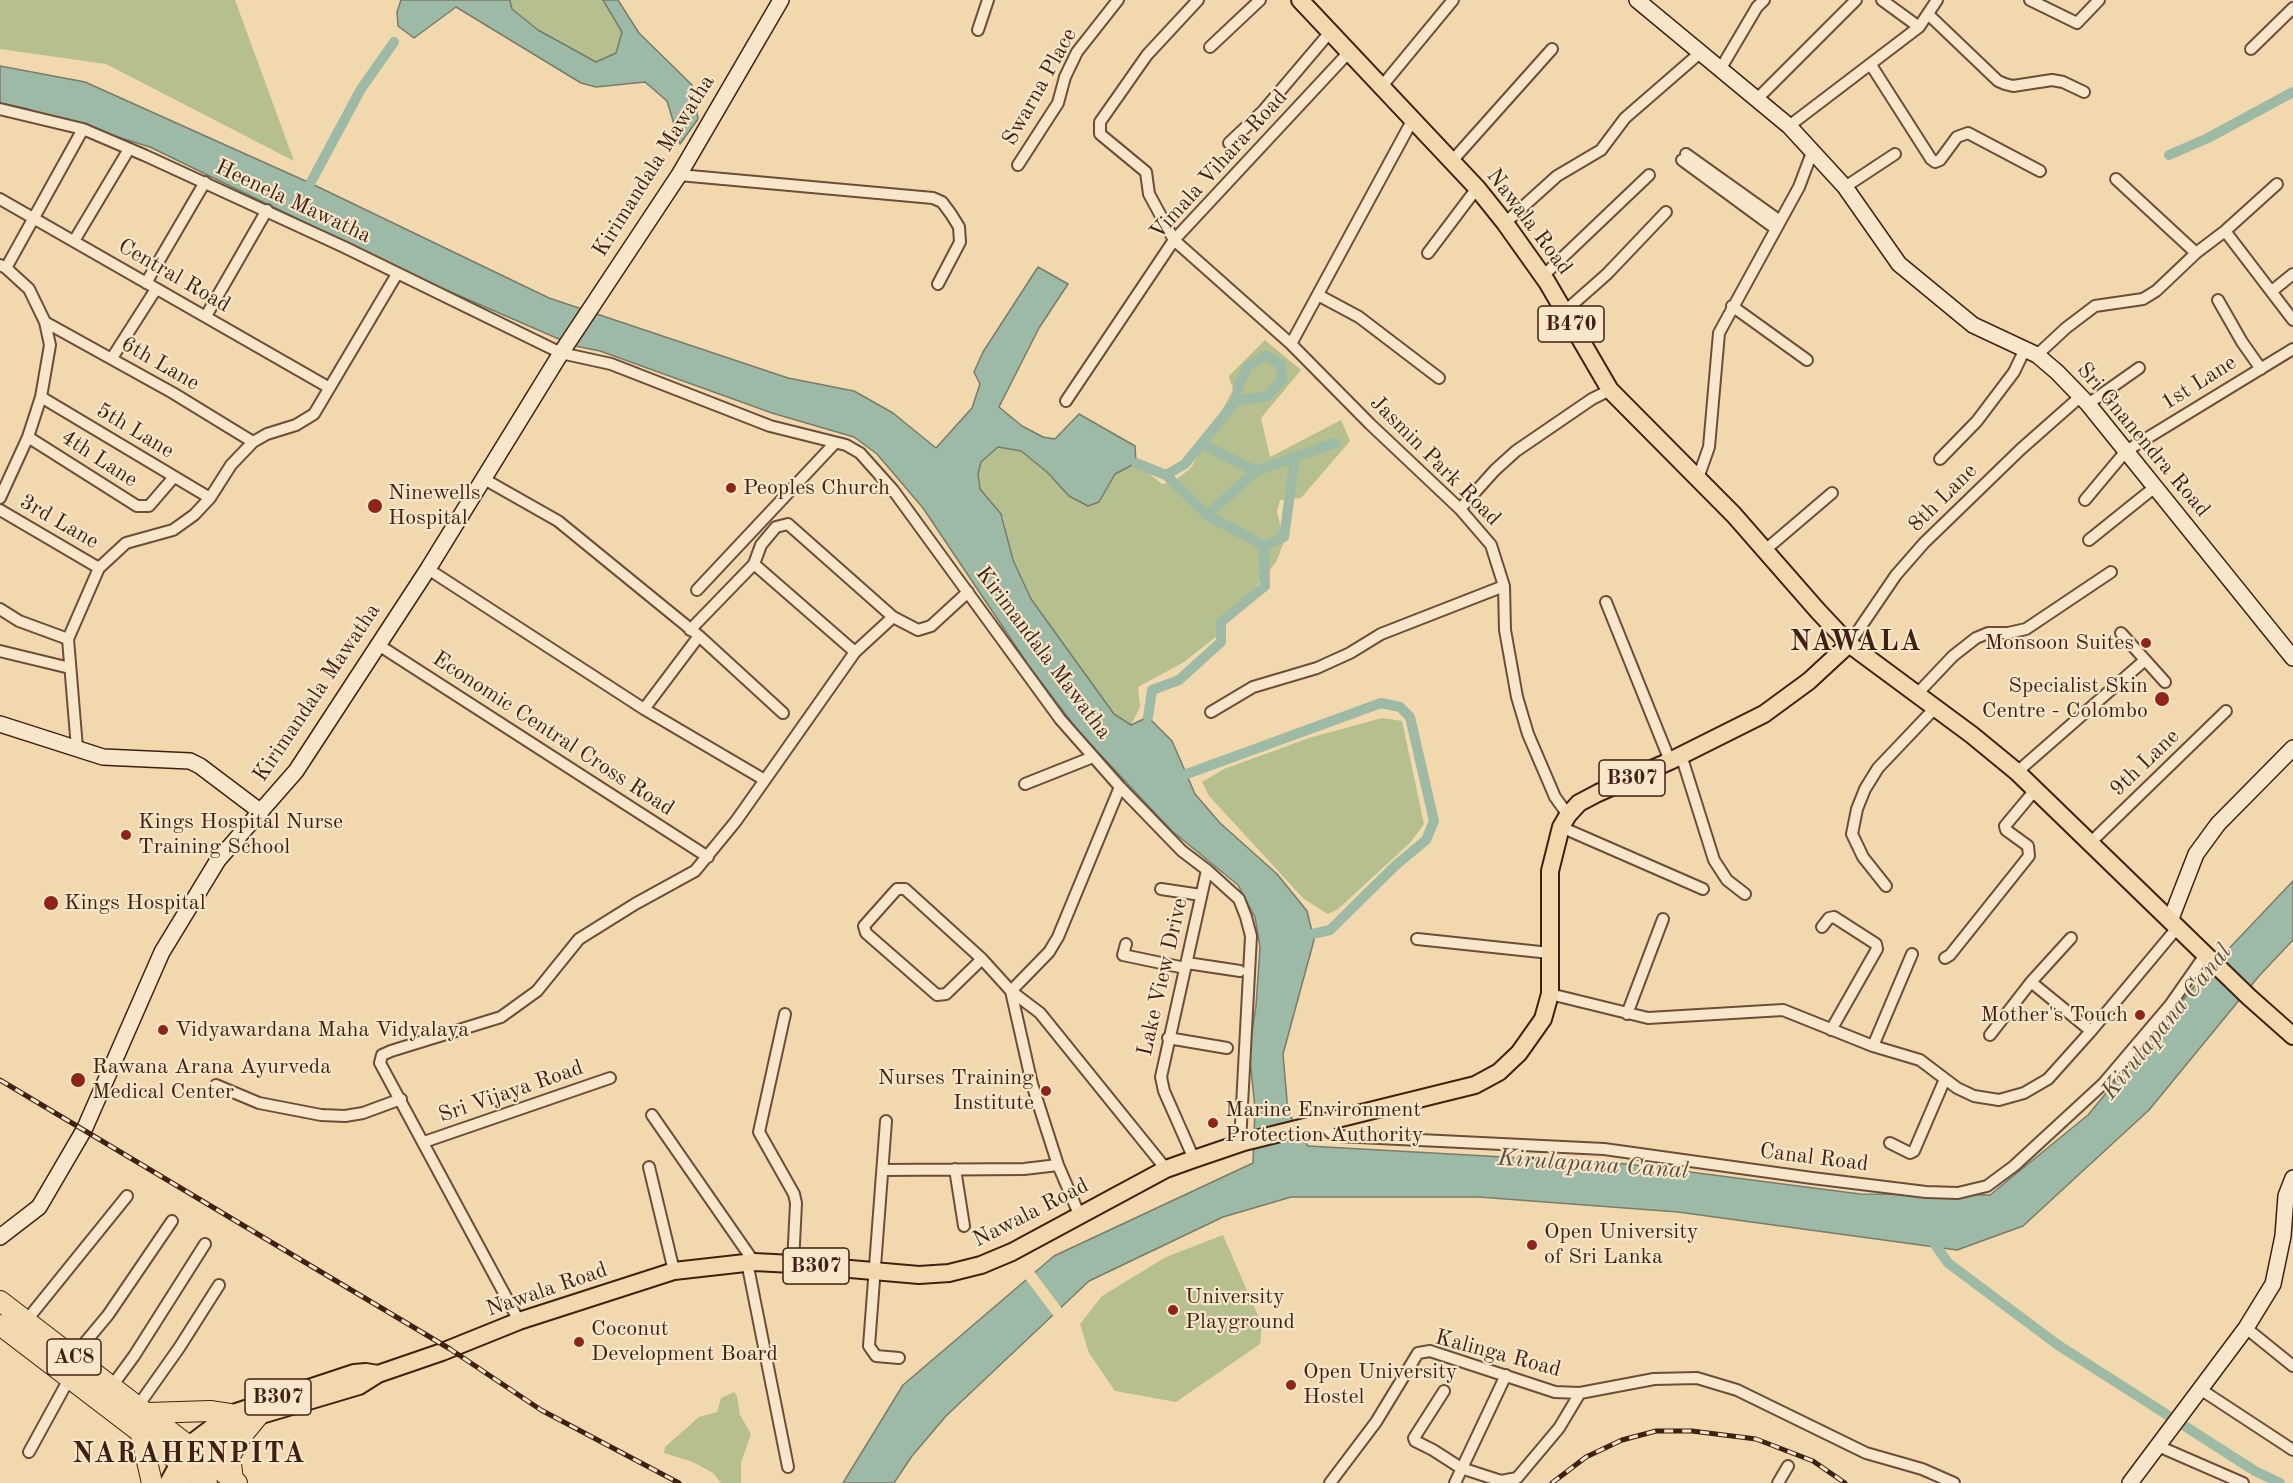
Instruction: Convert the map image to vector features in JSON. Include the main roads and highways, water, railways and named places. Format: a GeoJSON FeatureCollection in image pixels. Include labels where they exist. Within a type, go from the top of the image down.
{"type":"FeatureCollection","features":[{"type":"Feature","properties":{"kind":"highway","name":"AC8"},"geometry":{"type":"LineString","coordinates":[[0,1301],[143,1409],[187,1462]]}},
{"type":"Feature","properties":{"kind":"highway","name":"AC8"},"geometry":{"type":"LineString","coordinates":[[3,1331],[140,1431],[187,1462]]}},
{"type":"Feature","properties":{"kind":"highway"},"geometry":{"type":"LineString","coordinates":[[143,1409],[210,1410],[230,1414]]}},
{"type":"Feature","properties":{"kind":"highway"},"geometry":{"type":"LineString","coordinates":[[235,1482],[230,1456],[240,1438],[258,1416]]}},
{"type":"Feature","properties":{"kind":"highway"},"geometry":{"type":"LineString","coordinates":[[140,1431],[152,1483]]}},
{"type":"Feature","properties":{"kind":"highway"},"geometry":{"type":"LineString","coordinates":[[187,1462],[235,1482]]}},
{"type":"Feature","properties":{"kind":"highway"},"geometry":{"type":"LineString","coordinates":[[187,1462],[207,1483]]}},
{"type":"Feature","properties":{"kind":"main road","name":"Nawala Road"},"geometry":{"type":"LineString","coordinates":[[1299,0],[1452,160],[1505,223],[1543,276],[1610,390],[1698,478],[1850,644],[1972,735],[2017,772],[2249,998],[2293,1036]]}},
{"type":"Feature","properties":{"kind":"main road","name":"Nawala Road"},"geometry":{"type":"LineString","coordinates":[[187,1462],[235,1426],[258,1416],[359,1386],[378,1374],[442,1352],[519,1321],[674,1271],[751,1262],[919,1275],[949,1273],[981,1265],[1011,1252],[1078,1214],[1166,1169],[1242,1143],[1475,1085],[1499,1072],[1519,1053],[1543,1019],[1550,994],[1550,871],[1564,821],[1579,803],[1764,714],[1809,681],[1850,644]]}},
{"type":"Feature","properties":{"kind":"main road","name":"Nawala Road"},"geometry":{"type":"LineString","coordinates":[[187,1462],[230,1414],[354,1373],[378,1374]]}},
{"type":"Feature","properties":{"kind":"main road"},"geometry":{"type":"LineString","coordinates":[[168,1483],[187,1462]]}},
{"type":"Feature","properties":{"kind":"water"},"geometry":{"type":"Polygon","coordinates":[[[401,0],[510,0],[512,9],[538,30],[596,62],[616,53],[622,32],[603,0],[618,0],[639,33],[692,85],[698,119],[680,144],[667,101],[645,82],[596,87],[581,83],[456,7],[414,38],[398,26],[397,12],[401,0]]]}},
{"type":"Feature","properties":{"kind":"water","name":"Kirulapana Canal"},"geometry":{"type":"Polygon","coordinates":[[[0,66],[85,82],[310,183],[549,298],[788,378],[854,391],[893,413],[936,448],[972,408],[980,384],[974,372],[983,352],[1038,267],[1068,284],[1039,328],[999,407],[1022,426],[1043,437],[1055,439],[1079,414],[1135,446],[1136,463],[1115,474],[1099,502],[1088,506],[1069,496],[1047,472],[1021,451],[998,447],[981,462],[978,474],[980,489],[1001,514],[1013,560],[1031,599],[1114,714],[1131,725],[1148,717],[1172,741],[1195,794],[1220,823],[1277,874],[1307,911],[1314,940],[1283,1054],[1288,1112],[1308,1146],[1628,1164],[1860,1194],[1990,1195],[2088,1115],[2201,978],[2293,881],[2293,940],[2259,976],[2149,1110],[2023,1226],[1957,1250],[1678,1212],[1479,1197],[1291,1197],[1223,1217],[1089,1281],[946,1416],[912,1456],[894,1483],[843,1483],[903,1385],[1054,1256],[1253,1163],[1255,1108],[1249,1050],[1256,1006],[1260,947],[1255,917],[1238,885],[1172,831],[1079,732],[1029,666],[923,508],[877,454],[854,437],[772,413],[600,351],[575,346],[423,280],[150,147],[24,108],[0,103],[0,66]]]}},
{"type":"Feature","properties":{"kind":"waterway"},"geometry":{"type":"LineString","coordinates":[[304,195],[361,89],[394,42]]}},
{"type":"Feature","properties":{"kind":"waterway"},"geometry":{"type":"LineString","coordinates":[[2169,155],[2208,138],[2293,92]]}},
{"type":"Feature","properties":{"kind":"waterway"},"geometry":{"type":"LineString","coordinates":[[1136,463],[1166,475],[1185,464],[1236,401],[1239,384],[1248,366],[1266,355],[1281,365],[1282,380],[1267,396],[1236,401]]}},
{"type":"Feature","properties":{"kind":"waterway"},"geometry":{"type":"LineString","coordinates":[[1207,515],[1256,471],[1335,443]]}},
{"type":"Feature","properties":{"kind":"waterway"},"geometry":{"type":"LineString","coordinates":[[1202,444],[1256,471]]}},
{"type":"Feature","properties":{"kind":"waterway"},"geometry":{"type":"LineString","coordinates":[[1264,546],[1284,537],[1295,458]]}},
{"type":"Feature","properties":{"kind":"waterway"},"geometry":{"type":"LineString","coordinates":[[1148,717],[1152,690],[1179,680],[1221,642],[1221,622],[1265,586],[1264,546],[1207,515],[1166,475]]}},
{"type":"Feature","properties":{"kind":"waterway"},"geometry":{"type":"LineString","coordinates":[[1173,779],[1381,703],[1400,707],[1410,717],[1434,821],[1426,840],[1396,865],[1330,930],[1299,937]]}},
{"type":"Feature","properties":{"kind":"waterway"},"geometry":{"type":"LineString","coordinates":[[1929,1236],[1948,1263],[2058,1345],[2255,1471],[2280,1483]]}},
{"type":"Feature","properties":{"kind":"railway"},"geometry":{"type":"LineString","coordinates":[[0,1080],[450,1349],[541,1410],[679,1483]]}},
{"type":"Feature","properties":{"kind":"railway"},"geometry":{"type":"LineString","coordinates":[[1552,1483],[1586,1457],[1622,1440],[1656,1431],[1692,1431],[1756,1439],[1813,1461],[1845,1483]]}},
{"type":"Feature","properties":{"kind":"place","name":"Peoples Church"},"geometry":{"type":"Point","coordinates":[731,488]}},
{"type":"Feature","properties":{"kind":"place","name":"Ninewells Hospital"},"geometry":{"type":"Point","coordinates":[375,506]}},
{"type":"Feature","properties":{"kind":"place","name":"Monsoon Suites"},"geometry":{"type":"Point","coordinates":[2146,643]}},
{"type":"Feature","properties":{"kind":"place","name":"Specialist Skin Centre - Colombo"},"geometry":{"type":"Point","coordinates":[2162,699]}},
{"type":"Feature","properties":{"kind":"place","name":"Kings Hospital Nurse Training School"},"geometry":{"type":"Point","coordinates":[126,835]}},
{"type":"Feature","properties":{"kind":"place","name":"Kings Hospital"},"geometry":{"type":"Point","coordinates":[51,903]}},
{"type":"Feature","properties":{"kind":"place","name":"Mother's Touch"},"geometry":{"type":"Point","coordinates":[2140,1015]}},
{"type":"Feature","properties":{"kind":"place","name":"Vidyawardana Maha Vidyalaya"},"geometry":{"type":"Point","coordinates":[163,1030]}},
{"type":"Feature","properties":{"kind":"place","name":"Rawana Arana Ayurveda Medical Center"},"geometry":{"type":"Point","coordinates":[78,1080]}},
{"type":"Feature","properties":{"kind":"place","name":"Nurses Training Institute"},"geometry":{"type":"Point","coordinates":[1046,1091]}},
{"type":"Feature","properties":{"kind":"place","name":"Marine Environment Protection Authority"},"geometry":{"type":"Point","coordinates":[1213,1123]}},
{"type":"Feature","properties":{"kind":"place","name":"Open University of Sri Lanka"},"geometry":{"type":"Point","coordinates":[1532,1245]}},
{"type":"Feature","properties":{"kind":"place","name":"University Playground"},"geometry":{"type":"Point","coordinates":[1173,1310]}},
{"type":"Feature","properties":{"kind":"place","name":"Coconut Development Board"},"geometry":{"type":"Point","coordinates":[579,1342]}},
{"type":"Feature","properties":{"kind":"place","name":"Open University Hostel"},"geometry":{"type":"Point","coordinates":[1291,1385]}},
{"type":"Feature","properties":{"kind":"district","name":"NAWALA"},"geometry":{"type":"Point","coordinates":[1856,643]}},
{"type":"Feature","properties":{"kind":"district","name":"NARAHENPITA"},"geometry":{"type":"Point","coordinates":[189,1455]}}]}
